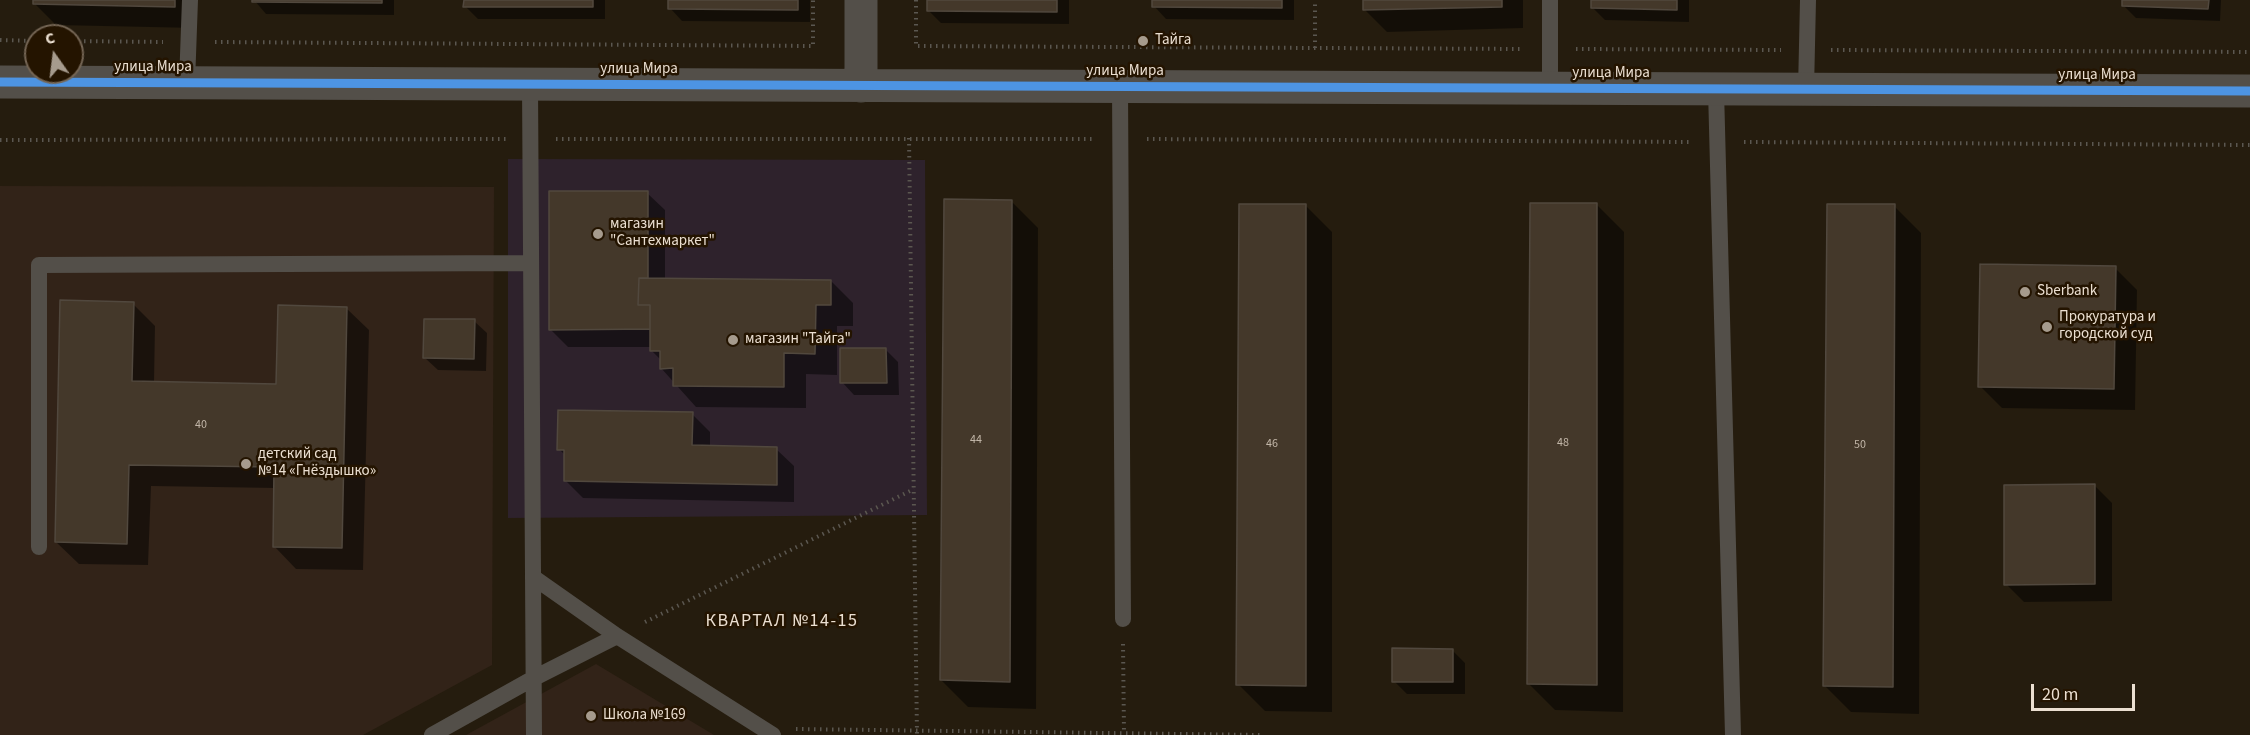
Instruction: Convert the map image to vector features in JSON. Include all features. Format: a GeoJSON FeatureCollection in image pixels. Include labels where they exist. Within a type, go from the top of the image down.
{"type":"FeatureCollection","features":[{"type":"Feature","properties":{"kind":"street"},"geometry":{"type":"LineString","coordinates":[[861,0],[861,86]]}},
{"type":"Feature","properties":{"kind":"street","name":"улица Мира"},"geometry":{"type":"LineString","coordinates":[[0,82],[2250,91]]}},
{"type":"Feature","properties":{"kind":"lane"},"geometry":{"type":"LineString","coordinates":[[187,83],[189,0]]}},
{"type":"Feature","properties":{"kind":"lane"},"geometry":{"type":"LineString","coordinates":[[1550,0],[1550,89]]}},
{"type":"Feature","properties":{"kind":"lane"},"geometry":{"type":"LineString","coordinates":[[1806,90],[1808,0]]}},
{"type":"Feature","properties":{"kind":"lane"},"geometry":{"type":"LineString","coordinates":[[530,85],[534,735]]}},
{"type":"Feature","properties":{"kind":"lane"},"geometry":{"type":"LineString","coordinates":[[1120,87],[1123,619]]}},
{"type":"Feature","properties":{"kind":"lane"},"geometry":{"type":"LineString","coordinates":[[1716,90],[1733,735]]}},
{"type":"Feature","properties":{"kind":"lane"},"geometry":{"type":"LineString","coordinates":[[39,547],[39,265],[531,263]]}},
{"type":"Feature","properties":{"kind":"lane"},"geometry":{"type":"LineString","coordinates":[[533,577],[617,636],[767,732]]}},
{"type":"Feature","properties":{"kind":"lane"},"geometry":{"type":"LineString","coordinates":[[432,735],[534,678],[617,636]]}},
{"type":"Feature","properties":{"kind":"path"},"geometry":{"type":"LineString","coordinates":[[84,41],[813,46],[813,0]]}},
{"type":"Feature","properties":{"kind":"path"},"geometry":{"type":"LineString","coordinates":[[916,0],[916,46],[2250,52]]}},
{"type":"Feature","properties":{"kind":"path"},"geometry":{"type":"LineString","coordinates":[[1315,0],[1315,48]]}},
{"type":"Feature","properties":{"kind":"path"},"geometry":{"type":"LineString","coordinates":[[0,40],[24,41]]}},
{"type":"Feature","properties":{"kind":"path"},"geometry":{"type":"LineString","coordinates":[[909,138],[917,733]]}},
{"type":"Feature","properties":{"kind":"path"},"geometry":{"type":"LineString","coordinates":[[617,636],[914,489]]}},
{"type":"Feature","properties":{"kind":"path"},"geometry":{"type":"LineString","coordinates":[[1123,619],[1124,733]]}},
{"type":"Feature","properties":{"kind":"path"},"geometry":{"type":"LineString","coordinates":[[767,732],[1260,735]]}},
{"type":"Feature","properties":{"kind":"shaded area"},"geometry":{"type":"Polygon","coordinates":[[[508,159],[925,160],[927,515],[508,518],[508,159]]]}},
{"type":"Feature","properties":{"kind":"shaded area","name":"детский сад №14 «Гнёздышко»"},"geometry":{"type":"Polygon","coordinates":[[[0,186],[494,187],[492,665],[363,735],[0,735],[0,186]]]}},
{"type":"Feature","properties":{"kind":"shaded area","name":"Школа №169"},"geometry":{"type":"Polygon","coordinates":[[[596,664],[714,735],[466,735],[596,664]]]}},
{"type":"Feature","properties":{"kind":"building"},"geometry":{"type":"Polygon","coordinates":[[[33,0],[175,0],[175,7],[33,4],[33,0]]]}},
{"type":"Feature","properties":{"kind":"building"},"geometry":{"type":"Polygon","coordinates":[[[252,0],[382,0],[382,3],[252,2],[252,0]]]}},
{"type":"Feature","properties":{"kind":"building"},"geometry":{"type":"Polygon","coordinates":[[[464,0],[593,0],[593,7],[463,7],[464,0]]]}},
{"type":"Feature","properties":{"kind":"building"},"geometry":{"type":"Polygon","coordinates":[[[668,0],[798,0],[798,10],[668,9],[668,0]]]}},
{"type":"Feature","properties":{"kind":"building"},"geometry":{"type":"Polygon","coordinates":[[[927,0],[1057,0],[1057,12],[927,11],[927,0]]]}},
{"type":"Feature","properties":{"kind":"building"},"geometry":{"type":"Polygon","coordinates":[[[1152,0],[1282,0],[1282,8],[1152,7],[1152,0]]]}},
{"type":"Feature","properties":{"kind":"building"},"geometry":{"type":"Polygon","coordinates":[[[1363,0],[1502,0],[1502,7],[1363,10],[1363,0]]]}},
{"type":"Feature","properties":{"kind":"building"},"geometry":{"type":"Polygon","coordinates":[[[1591,0],[1677,0],[1677,10],[1591,8],[1591,0]]]}},
{"type":"Feature","properties":{"kind":"building"},"geometry":{"type":"Polygon","coordinates":[[[2122,0],[2209,0],[2208,9],[2122,6],[2122,0]]]}},
{"type":"Feature","properties":{"kind":"building","name":"магазин \"Сантехмаркет\""},"geometry":{"type":"Polygon","coordinates":[[[549,191],[648,191],[648,278],[639,278],[638,305],[650,305],[650,329],[549,330],[549,191]]]}},
{"type":"Feature","properties":{"kind":"building"},"geometry":{"type":"Polygon","coordinates":[[[944,199],[1012,200],[1010,682],[940,680],[944,199]]]}},
{"type":"Feature","properties":{"kind":"building"},"geometry":{"type":"Polygon","coordinates":[[[1530,203],[1597,203],[1597,685],[1527,684],[1530,203]]]}},
{"type":"Feature","properties":{"kind":"building"},"geometry":{"type":"Polygon","coordinates":[[[1239,204],[1306,204],[1306,686],[1236,685],[1239,204]]]}},
{"type":"Feature","properties":{"kind":"building"},"geometry":{"type":"Polygon","coordinates":[[[1827,204],[1895,204],[1893,687],[1823,686],[1827,204]]]}},
{"type":"Feature","properties":{"kind":"building","name":"Прокуратура и городской суд"},"geometry":{"type":"Polygon","coordinates":[[[1980,264],[2116,266],[2114,389],[1978,387],[1980,264]]]}},
{"type":"Feature","properties":{"kind":"building","name":"магазин \"Тайга\""},"geometry":{"type":"Polygon","coordinates":[[[639,278],[831,280],[831,305],[816,305],[815,354],[784,353],[784,387],[673,386],[673,368],[660,369],[660,351],[650,351],[650,305],[638,305],[639,278]]]}},
{"type":"Feature","properties":{"kind":"building"},"geometry":{"type":"Polygon","coordinates":[[[60,300],[134,302],[132,381],[276,384],[278,305],[347,307],[342,548],[273,547],[274,467],[129,465],[127,544],[55,542],[60,300]]]}},
{"type":"Feature","properties":{"kind":"building"},"geometry":{"type":"Polygon","coordinates":[[[424,319],[475,319],[474,359],[423,358],[424,319]]]}},
{"type":"Feature","properties":{"kind":"building"},"geometry":{"type":"Polygon","coordinates":[[[840,348],[886,348],[887,383],[840,383],[840,348]]]}},
{"type":"Feature","properties":{"kind":"building"},"geometry":{"type":"Polygon","coordinates":[[[558,410],[693,412],[692,445],[777,447],[777,485],[564,481],[564,450],[557,450],[558,410]]]}},
{"type":"Feature","properties":{"kind":"building"},"geometry":{"type":"Polygon","coordinates":[[[2095,484],[2095,584],[2004,585],[2004,485],[2095,484]]]}},
{"type":"Feature","properties":{"kind":"building"},"geometry":{"type":"Polygon","coordinates":[[[1392,648],[1453,649],[1453,682],[1392,682],[1392,648]]]}},
{"type":"Feature","properties":{"kind":"cycle path"},"geometry":{"type":"LineString","coordinates":[[0,82],[2250,91]]}},
{"type":"Feature","properties":{"kind":"place","name":"Тайга"},"geometry":{"type":"Point","coordinates":[1143,41]}},
{"type":"Feature","properties":{"kind":"place","name":"магазин \"Сантехмаркет\""},"geometry":{"type":"Point","coordinates":[598,234]}},
{"type":"Feature","properties":{"kind":"place","name":"Sberbank"},"geometry":{"type":"Point","coordinates":[2025,292]}},
{"type":"Feature","properties":{"kind":"place","name":"Прокуратура и городской суд"},"geometry":{"type":"Point","coordinates":[2047,327]}},
{"type":"Feature","properties":{"kind":"place","name":"магазин \"Тайга\""},"geometry":{"type":"Point","coordinates":[733,340]}},
{"type":"Feature","properties":{"kind":"place","name":"детский сад №14 «Гнёздышко»"},"geometry":{"type":"Point","coordinates":[246,464]}},
{"type":"Feature","properties":{"kind":"place","name":"Школа №169"},"geometry":{"type":"Point","coordinates":[591,716]}},
{"type":"Feature","properties":{"kind":"district","name":"КВАРТАЛ №14-15"},"geometry":{"type":"Point","coordinates":[782,622]}}]}
